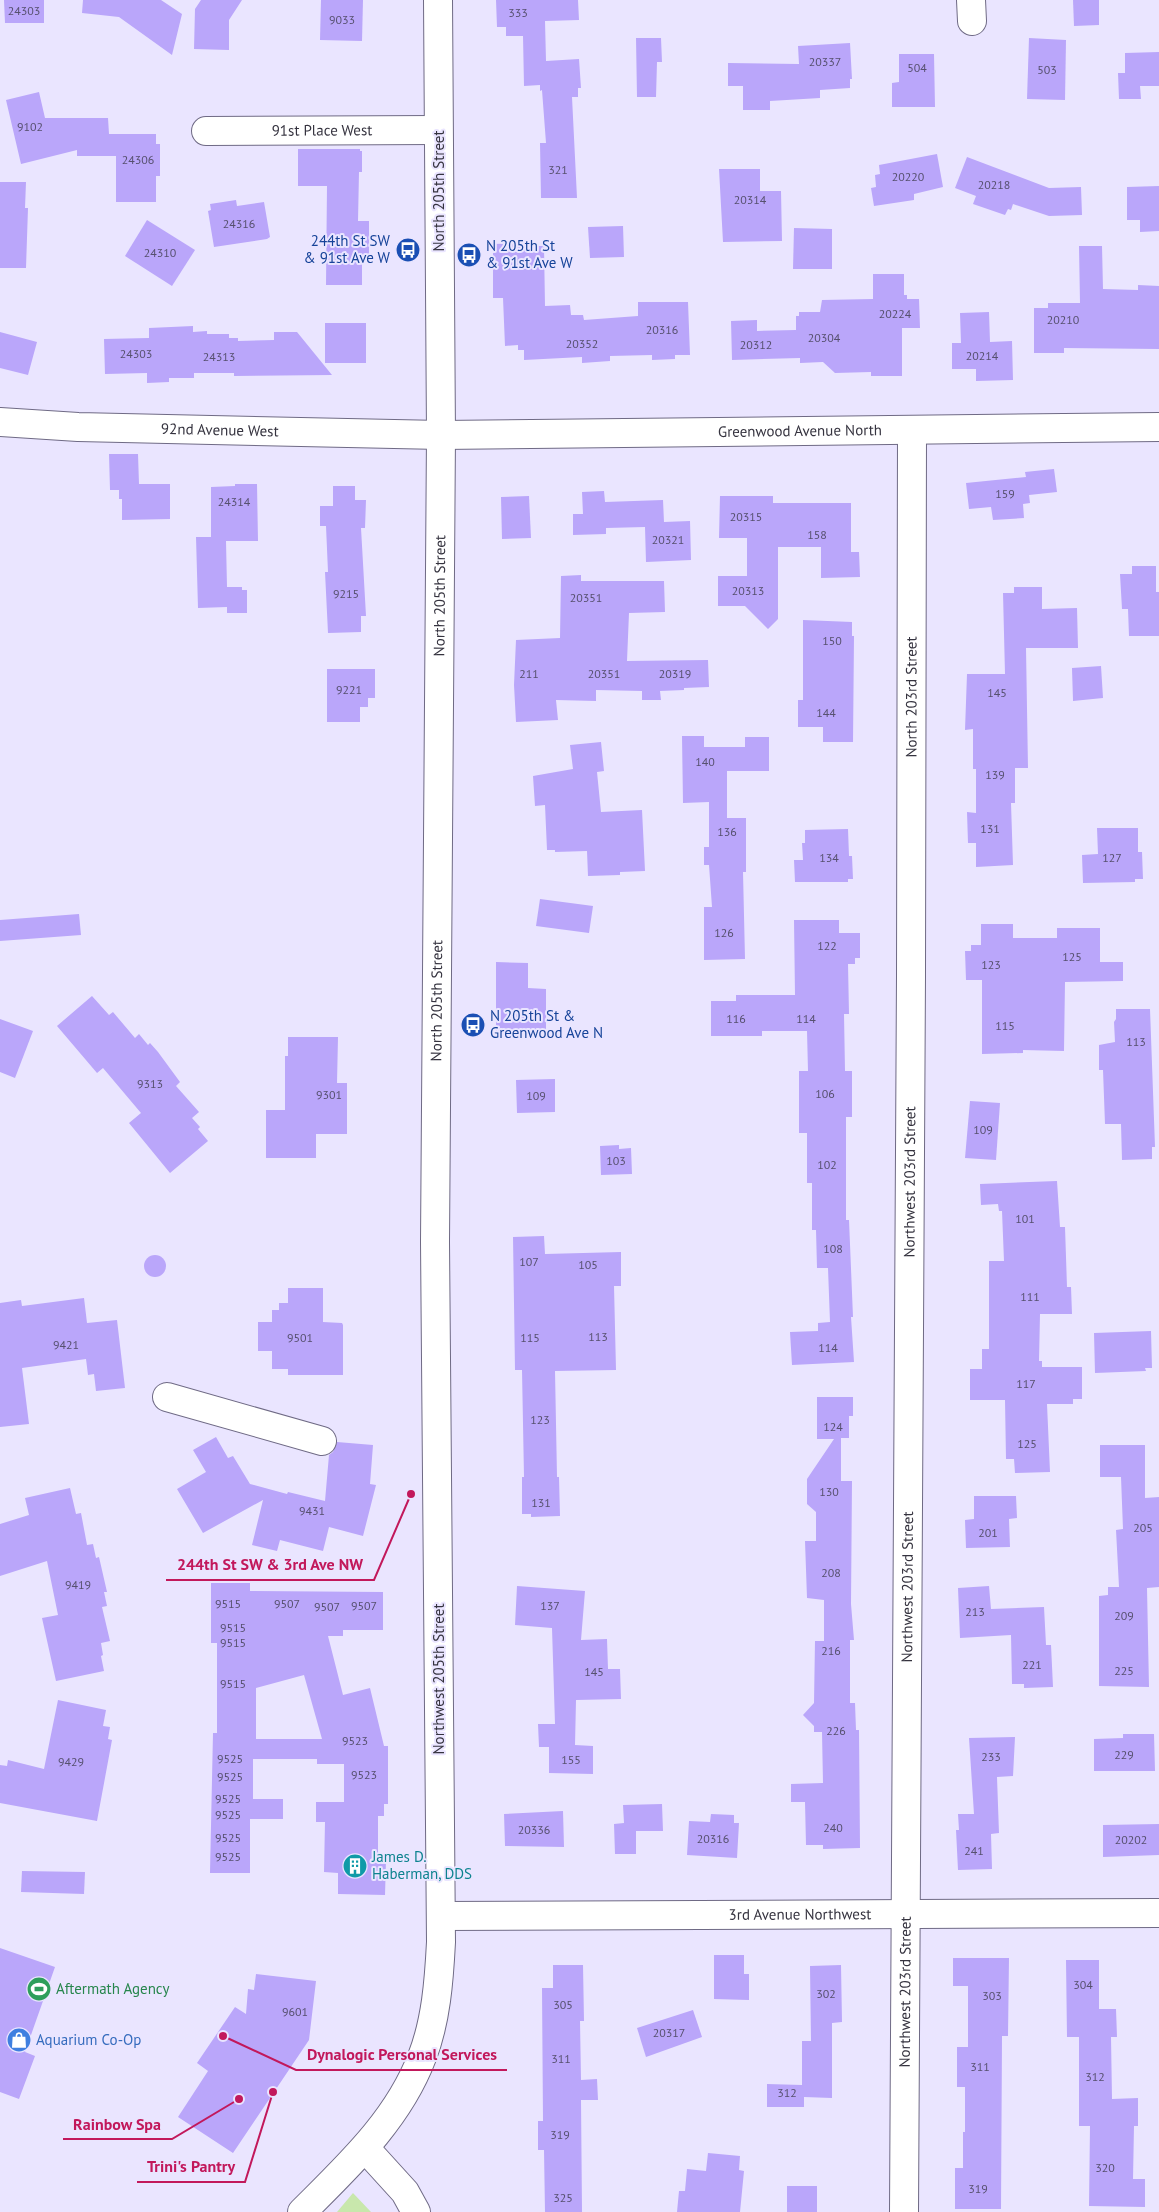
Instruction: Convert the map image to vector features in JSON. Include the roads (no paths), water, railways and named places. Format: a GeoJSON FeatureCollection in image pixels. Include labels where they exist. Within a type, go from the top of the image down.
{"type":"FeatureCollection","features":[{"type":"Feature","properties":{"kind":"street","name":"North 205th Street"},"geometry":{"type":"LineString","coordinates":[[435,1192],[441,435],[438,0]]}},
{"type":"Feature","properties":{"kind":"street","name":"91st Place West"},"geometry":{"type":"LineString","coordinates":[[206,131],[438,130]]}},
{"type":"Feature","properties":{"kind":"street","name":"92nd Avenue West"},"geometry":{"type":"LineString","coordinates":[[0,422],[78,426],[441,435]]}},
{"type":"Feature","properties":{"kind":"street","name":"Greenwood Avenue North"},"geometry":{"type":"LineString","coordinates":[[441,435],[1159,427]]}},
{"type":"Feature","properties":{"kind":"street","name":"North 203rd Street"},"geometry":{"type":"LineString","coordinates":[[911,963],[912,431]]}},
{"type":"Feature","properties":{"kind":"street","name":"Northwest 203rd Street"},"geometry":{"type":"LineString","coordinates":[[904,2212],[904,1913],[911,963]]}},
{"type":"Feature","properties":{"kind":"street","name":"Northwest 205th Street"},"geometry":{"type":"LineString","coordinates":[[302,2212],[365,2148],[399,2104],[422,2057],[437,1998],[441,1916],[435,1192]]}},
{"type":"Feature","properties":{"kind":"street"},"geometry":{"type":"LineString","coordinates":[[167,1398],[322,1441]]}},
{"type":"Feature","properties":{"kind":"street","name":"3rd Avenue Northwest"},"geometry":{"type":"LineString","coordinates":[[441,1916],[1159,1913]]}},
{"type":"Feature","properties":{"kind":"street"},"geometry":{"type":"LineString","coordinates":[[365,2148],[405,2192],[416,2212]]}},
{"type":"Feature","properties":{"kind":"place","name":"244th St SW & 91st Ave W"},"geometry":{"type":"Point","coordinates":[408,250]}},
{"type":"Feature","properties":{"kind":"place","name":"N 205th St & 91st Ave W"},"geometry":{"type":"Point","coordinates":[469,255]}},
{"type":"Feature","properties":{"kind":"place","name":"N 205th St & Greenwood Ave N"},"geometry":{"type":"Point","coordinates":[473,1025]}},
{"type":"Feature","properties":{"kind":"place","name":"244th St SW & 3rd Ave NW"},"geometry":{"type":"Point","coordinates":[411,1494]}},
{"type":"Feature","properties":{"kind":"place","name":"James D. Haberman, DDS"},"geometry":{"type":"Point","coordinates":[355,1866]}},
{"type":"Feature","properties":{"kind":"place","name":"Aftermath Agency"},"geometry":{"type":"Point","coordinates":[39,1989]}},
{"type":"Feature","properties":{"kind":"place","name":"Dynalogic Personal Services"},"geometry":{"type":"Point","coordinates":[223,2036]}},
{"type":"Feature","properties":{"kind":"place","name":"Aquarium Co-Op"},"geometry":{"type":"Point","coordinates":[19,2040]}},
{"type":"Feature","properties":{"kind":"place","name":"Trini's Pantry"},"geometry":{"type":"Point","coordinates":[273,2092]}},
{"type":"Feature","properties":{"kind":"place","name":"Rainbow Spa"},"geometry":{"type":"Point","coordinates":[239,2099]}}]}
